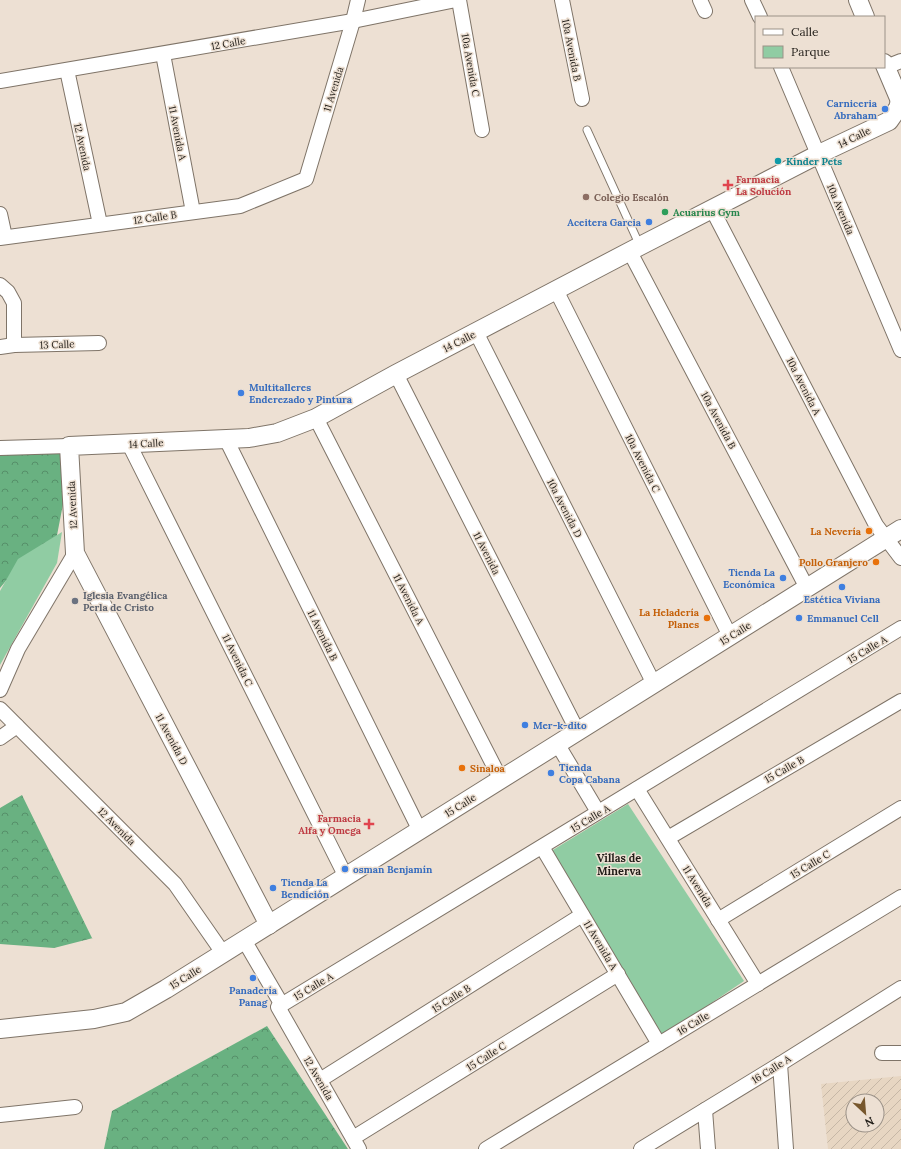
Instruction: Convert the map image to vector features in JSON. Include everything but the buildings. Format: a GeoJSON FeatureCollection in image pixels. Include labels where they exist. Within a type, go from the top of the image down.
{"type":"FeatureCollection","features":[{"type":"Feature","properties":{"kind":"street","name":"11 Avenida"},"geometry":{"type":"LineString","coordinates":[[306,178],[358,0]]}},
{"type":"Feature","properties":{"kind":"street","name":"12 Calle"},"geometry":{"type":"LineString","coordinates":[[0,81],[353,21],[456,0]]}},
{"type":"Feature","properties":{"kind":"street","name":"10a Avenida C"},"geometry":{"type":"LineString","coordinates":[[459,0],[482,130]]}},
{"type":"Feature","properties":{"kind":"street","name":"10a Avenida B"},"geometry":{"type":"LineString","coordinates":[[562,0],[582,99]]}},
{"type":"Feature","properties":{"kind":"street"},"geometry":{"type":"LineString","coordinates":[[752,0],[760,16]]}},
{"type":"Feature","properties":{"kind":"street"},"geometry":{"type":"LineString","coordinates":[[858,0],[865,16]]}},
{"type":"Feature","properties":{"kind":"street","name":"11 Avenida A"},"geometry":{"type":"LineString","coordinates":[[163,54],[193,212]]}},
{"type":"Feature","properties":{"kind":"street"},"geometry":{"type":"LineString","coordinates":[[890,64],[900,102]]}},
{"type":"Feature","properties":{"kind":"street","name":"10a Avenida"},"geometry":{"type":"LineString","coordinates":[[780,68],[901,350]]}},
{"type":"Feature","properties":{"kind":"street","name":"12 Avenida"},"geometry":{"type":"LineString","coordinates":[[66,70],[100,224]]}},
{"type":"Feature","properties":{"kind":"street","name":"14 Calle"},"geometry":{"type":"LineString","coordinates":[[0,448],[249,438],[277,433],[316,418],[556,290],[817,155],[895,122],[900,102]]}},
{"type":"Feature","properties":{"kind":"street","name":"12 Calle B"},"geometry":{"type":"LineString","coordinates":[[3,238],[240,206],[306,178]]}},
{"type":"Feature","properties":{"kind":"street","name":"10a Avenida A"},"geometry":{"type":"LineString","coordinates":[[712,209],[876,525],[894,534],[901,558]]}},
{"type":"Feature","properties":{"kind":"street"},"geometry":{"type":"LineString","coordinates":[[0,214],[3,238]]}},
{"type":"Feature","properties":{"kind":"street","name":"10a Avenida B"},"geometry":{"type":"LineString","coordinates":[[635,249],[807,588]]}},
{"type":"Feature","properties":{"kind":"street"},"geometry":{"type":"LineString","coordinates":[[4,289],[14,303],[7,346]]}},
{"type":"Feature","properties":{"kind":"street","name":"10a Avenida C"},"geometry":{"type":"LineString","coordinates":[[556,290],[730,636]]}},
{"type":"Feature","properties":{"kind":"street","name":"10a Avenida D"},"geometry":{"type":"LineString","coordinates":[[476,332],[654,684]]}},
{"type":"Feature","properties":{"kind":"street","name":"13 Calle"},"geometry":{"type":"LineString","coordinates":[[7,346],[99,343]]}},
{"type":"Feature","properties":{"kind":"street","name":"11 Avenida"},"geometry":{"type":"LineString","coordinates":[[396,374],[578,732]]}},
{"type":"Feature","properties":{"kind":"street","name":"11 Avenida A"},"geometry":{"type":"LineString","coordinates":[[316,418],[501,780]]}},
{"type":"Feature","properties":{"kind":"street","name":"11 Avenida B"},"geometry":{"type":"LineString","coordinates":[[226,439],[420,831]]}},
{"type":"Feature","properties":{"kind":"street","name":"11 Avenida C"},"geometry":{"type":"LineString","coordinates":[[129,444],[346,877]]}},
{"type":"Feature","properties":{"kind":"street","name":"12 Avenida"},"geometry":{"type":"LineString","coordinates":[[69,446],[75,553]]}},
{"type":"Feature","properties":{"kind":"street","name":"15 Calle"},"geometry":{"type":"LineString","coordinates":[[0,1029],[94,1019],[126,1012],[269,925],[894,534]]}},
{"type":"Feature","properties":{"kind":"street"},"geometry":{"type":"LineString","coordinates":[[0,690],[18,649],[75,553]]}},
{"type":"Feature","properties":{"kind":"street","name":"11 Avenida D"},"geometry":{"type":"LineString","coordinates":[[75,553],[269,925]]}},
{"type":"Feature","properties":{"kind":"street","name":"15 Calle A"},"geometry":{"type":"LineString","coordinates":[[280,1006],[901,628]]}},
{"type":"Feature","properties":{"kind":"street","name":"15 Calle B"},"geometry":{"type":"LineString","coordinates":[[668,838],[901,701]]}},
{"type":"Feature","properties":{"kind":"street","name":"12 Avenida"},"geometry":{"type":"LineString","coordinates":[[0,709],[176,884],[223,953]]}},
{"type":"Feature","properties":{"kind":"street"},"geometry":{"type":"LineString","coordinates":[[0,738],[17,726]]}},
{"type":"Feature","properties":{"kind":"street"},"geometry":{"type":"LineString","coordinates":[[558,744],[598,812]]}},
{"type":"Feature","properties":{"kind":"street","name":"11 Avenida"},"geometry":{"type":"LineString","coordinates":[[637,789],[758,984]]}},
{"type":"Feature","properties":{"kind":"street","name":"15 Calle C"},"geometry":{"type":"LineString","coordinates":[[718,920],[901,808]]}},
{"type":"Feature","properties":{"kind":"street","name":"11 Avenida A"},"geometry":{"type":"LineString","coordinates":[[542,846],[659,1044]]}},
{"type":"Feature","properties":{"kind":"street","name":"16 Calle"},"geometry":{"type":"LineString","coordinates":[[486,1149],[901,897]]}},
{"type":"Feature","properties":{"kind":"street","name":"15 Calle B"},"geometry":{"type":"LineString","coordinates":[[320,1080],[582,915]]}},
{"type":"Feature","properties":{"kind":"street","name":"12 Avenida"},"geometry":{"type":"LineString","coordinates":[[244,940],[356,1144]]}},
{"type":"Feature","properties":{"kind":"street","name":"15 Calle C"},"geometry":{"type":"LineString","coordinates":[[356,1144],[618,974]]}},
{"type":"Feature","properties":{"kind":"street","name":"16 Calle A"},"geometry":{"type":"LineString","coordinates":[[641,1149],[901,988]]}},
{"type":"Feature","properties":{"kind":"street"},"geometry":{"type":"LineString","coordinates":[[882,1053],[901,1053]]}},
{"type":"Feature","properties":{"kind":"street"},"geometry":{"type":"LineString","coordinates":[[780,1064],[786,1149]]}},
{"type":"Feature","properties":{"kind":"street"},"geometry":{"type":"LineString","coordinates":[[0,1115],[75,1107]]}},
{"type":"Feature","properties":{"kind":"street"},"geometry":{"type":"LineString","coordinates":[[705,1110],[708,1149]]}},
{"type":"Feature","properties":{"kind":"lane"},"geometry":{"type":"LineString","coordinates":[[587,130],[635,249]]}},
{"type":"Feature","properties":{"kind":"shaded area"},"geometry":{"type":"Polygon","coordinates":[[[901,1076],[901,1149],[828,1149],[821,1084],[901,1076]]]}},
{"type":"Feature","properties":{"kind":"green space"},"geometry":{"type":"Polygon","coordinates":[[[60,450],[70,468],[53,556],[19,565],[0,588],[0,452],[60,450]]]}},
{"type":"Feature","properties":{"kind":"green space"},"geometry":{"type":"Polygon","coordinates":[[[62,532],[57,563],[0,665],[0,591],[18,559],[62,532]]]}},
{"type":"Feature","properties":{"kind":"green space"},"geometry":{"type":"Polygon","coordinates":[[[22,795],[93,938],[54,948],[0,944],[0,808],[22,795]]]}},
{"type":"Feature","properties":{"kind":"green space"},"geometry":{"type":"Polygon","coordinates":[[[628,804],[744,981],[661,1037],[548,853],[628,804]]]}},
{"type":"Feature","properties":{"kind":"green space"},"geometry":{"type":"Polygon","coordinates":[[[267,1026],[348,1149],[104,1149],[112,1111],[267,1026]]]}},
{"type":"Feature","properties":{"kind":"place","name":"Carniceria Abraham"},"geometry":{"type":"Point","coordinates":[885,109]}},
{"type":"Feature","properties":{"kind":"place","name":"Kinder Pets"},"geometry":{"type":"Point","coordinates":[778,161]}},
{"type":"Feature","properties":{"kind":"place","name":"Farmacia La Solución"},"geometry":{"type":"Point","coordinates":[728,185]}},
{"type":"Feature","properties":{"kind":"place","name":"Colegio Escalón"},"geometry":{"type":"Point","coordinates":[586,197]}},
{"type":"Feature","properties":{"kind":"place","name":"Acuarius Gym"},"geometry":{"type":"Point","coordinates":[665,212]}},
{"type":"Feature","properties":{"kind":"place","name":"Aceitera Garcia"},"geometry":{"type":"Point","coordinates":[649,222]}},
{"type":"Feature","properties":{"kind":"place","name":"Multitalleres Enderezado y Pintura"},"geometry":{"type":"Point","coordinates":[241,393]}},
{"type":"Feature","properties":{"kind":"place","name":"La Nevería"},"geometry":{"type":"Point","coordinates":[869,531]}},
{"type":"Feature","properties":{"kind":"place","name":"Pollo Granjero"},"geometry":{"type":"Point","coordinates":[876,562]}},
{"type":"Feature","properties":{"kind":"place","name":"Tienda La Económica"},"geometry":{"type":"Point","coordinates":[783,578]}},
{"type":"Feature","properties":{"kind":"place","name":"Estética Viviana"},"geometry":{"type":"Point","coordinates":[842,587]}},
{"type":"Feature","properties":{"kind":"place","name":"Iglesia Evangélica Perla de Cristo"},"geometry":{"type":"Point","coordinates":[75,601]}},
{"type":"Feature","properties":{"kind":"place","name":"La Heladería Planes"},"geometry":{"type":"Point","coordinates":[707,618]}},
{"type":"Feature","properties":{"kind":"place","name":"Emmanuel Cell"},"geometry":{"type":"Point","coordinates":[799,618]}},
{"type":"Feature","properties":{"kind":"place","name":"Mer-k-dito"},"geometry":{"type":"Point","coordinates":[525,725]}},
{"type":"Feature","properties":{"kind":"place","name":"Sinaloa"},"geometry":{"type":"Point","coordinates":[462,768]}},
{"type":"Feature","properties":{"kind":"place","name":"Tienda Copa Cabana"},"geometry":{"type":"Point","coordinates":[551,773]}},
{"type":"Feature","properties":{"kind":"place","name":"Farmacia Alfa y Omega"},"geometry":{"type":"Point","coordinates":[369,824]}},
{"type":"Feature","properties":{"kind":"place","name":"osman Benjamín"},"geometry":{"type":"Point","coordinates":[345,869]}},
{"type":"Feature","properties":{"kind":"place","name":"Tienda La Bendición"},"geometry":{"type":"Point","coordinates":[273,888]}},
{"type":"Feature","properties":{"kind":"place","name":"Panadería Panag"},"geometry":{"type":"Point","coordinates":[253,978]}},
{"type":"Feature","properties":{"kind":"district","name":"Villas de Minerva"},"geometry":{"type":"Point","coordinates":[619,864]}}]}
